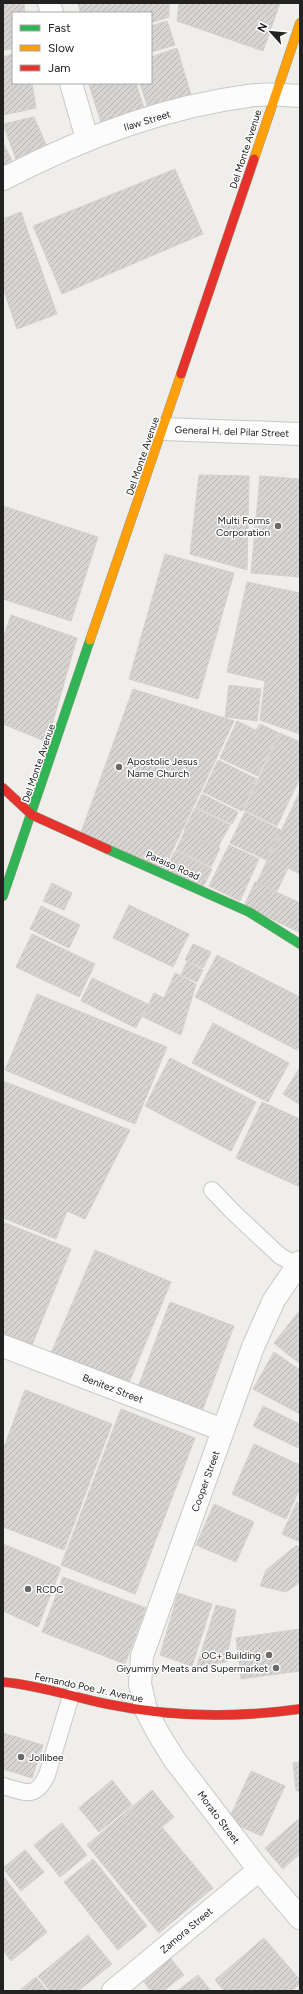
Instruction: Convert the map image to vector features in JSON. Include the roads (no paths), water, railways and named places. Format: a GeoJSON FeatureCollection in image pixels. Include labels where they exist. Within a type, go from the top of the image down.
{"type":"FeatureCollection","features":[{"type":"Feature","properties":{"kind":"main road","name":"Del Monte Avenue"},"geometry":{"type":"LineString","coordinates":[[3,896],[32,815],[300,23]]}},
{"type":"Feature","properties":{"kind":"main road","name":"Paraiso Road"},"geometry":{"type":"LineString","coordinates":[[3,788],[32,815],[249,912],[300,944]]}},
{"type":"Feature","properties":{"kind":"main road","name":"Fernando Poe Jr. Avenue"},"geometry":{"type":"LineString","coordinates":[[3,1674],[18,1682],[71,1696],[146,1710],[242,1714],[300,1709]]}},
{"type":"Feature","properties":{"kind":"main road","name":"Fernando Poe Jr. Avenue"},"geometry":{"type":"LineString","coordinates":[[3,1682],[18,1682]]}},
{"type":"Feature","properties":{"kind":"street"},"geometry":{"type":"LineString","coordinates":[[71,84],[87,139]]}},
{"type":"Feature","properties":{"kind":"street","name":"Ilaw Street"},"geometry":{"type":"LineString","coordinates":[[3,179],[87,139],[196,105],[249,96],[300,96]]}},
{"type":"Feature","properties":{"kind":"street","name":"General H. del Pilar Street"},"geometry":{"type":"LineString","coordinates":[[163,429],[300,434]]}},
{"type":"Feature","properties":{"kind":"street","name":"Cooper Street"},"geometry":{"type":"LineString","coordinates":[[146,1710],[140,1684],[142,1656],[253,1348],[274,1300],[299,1263]]}},
{"type":"Feature","properties":{"kind":"street","name":"Benitez Street"},"geometry":{"type":"LineString","coordinates":[[3,1346],[223,1430]]}},
{"type":"Feature","properties":{"kind":"street","name":"Morato Street"},"geometry":{"type":"LineString","coordinates":[[146,1710],[174,1759],[259,1870],[300,1918]]}},
{"type":"Feature","properties":{"kind":"street","name":"Zamora Street"},"geometry":{"type":"LineString","coordinates":[[113,1991],[259,1870]]}},
{"type":"Feature","properties":{"kind":"lane"},"geometry":{"type":"LineString","coordinates":[[212,1190],[280,1256],[299,1263]]}},
{"type":"Feature","properties":{"kind":"lane"},"geometry":{"type":"LineString","coordinates":[[3,1786],[29,1793],[34,1792],[41,1787],[47,1775],[71,1696]]}},
{"type":"Feature","properties":{"kind":"place","name":"Multi Forms Corporation"},"geometry":{"type":"Point","coordinates":[278,526]}},
{"type":"Feature","properties":{"kind":"place","name":"Apostolic Jesus Name Church"},"geometry":{"type":"Point","coordinates":[119,767]}},
{"type":"Feature","properties":{"kind":"place","name":"RCDC"},"geometry":{"type":"Point","coordinates":[28,1589]}},
{"type":"Feature","properties":{"kind":"place","name":"OC+ Building"},"geometry":{"type":"Point","coordinates":[269,1655]}},
{"type":"Feature","properties":{"kind":"place","name":"Giyummy Meats and Supermarket"},"geometry":{"type":"Point","coordinates":[276,1668]}},
{"type":"Feature","properties":{"kind":"place","name":"Jollibee"},"geometry":{"type":"Point","coordinates":[21,1757]}}]}
